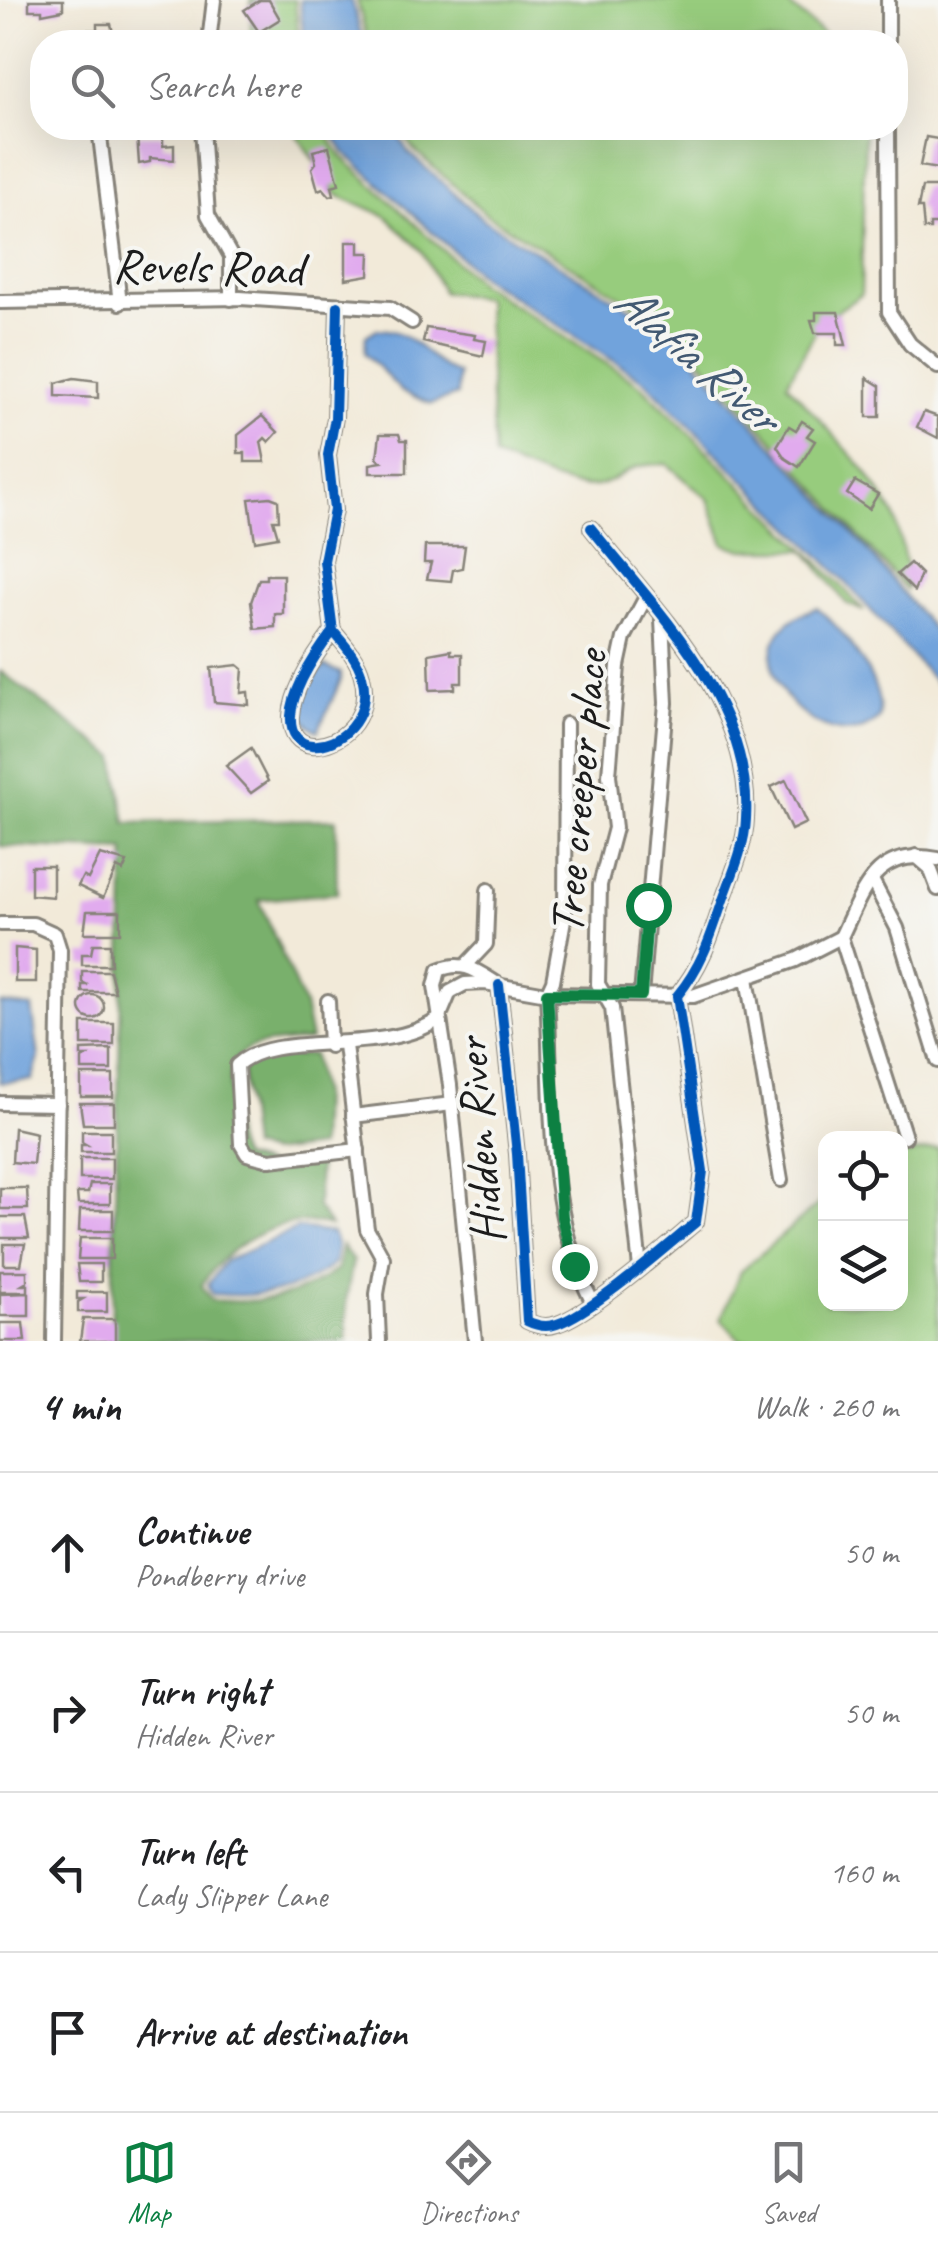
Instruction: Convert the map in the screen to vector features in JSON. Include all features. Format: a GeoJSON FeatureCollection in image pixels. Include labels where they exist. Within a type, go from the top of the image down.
{"type":"FeatureCollection","features":[{"type":"Feature","properties":{"kind":"street"},"geometry":{"type":"LineString","coordinates":[[210,30],[214,0]]}},
{"type":"Feature","properties":{"kind":"street"},"geometry":{"type":"LineString","coordinates":[[888,0],[888,30]]}},
{"type":"Feature","properties":{"kind":"street"},"geometry":{"type":"LineString","coordinates":[[100,140],[120,303]]}},
{"type":"Feature","properties":{"kind":"street"},"geometry":{"type":"LineString","coordinates":[[203,140],[208,214],[230,256],[230,299]]}},
{"type":"Feature","properties":{"kind":"street"},"geometry":{"type":"LineString","coordinates":[[888,140],[889,312],[898,330],[938,367]]}},
{"type":"Feature","properties":{"kind":"street","name":"Revels Road"},"geometry":{"type":"LineString","coordinates":[[0,302],[230,299],[390,308],[412,322]]}},
{"type":"Feature","properties":{"kind":"street"},"geometry":{"type":"LineString","coordinates":[[334,631],[291,701],[289,719],[294,734],[307,745],[326,747],[343,738],[364,699],[362,676],[334,631],[324,561],[334,510],[328,455],[335,418],[338,306]]}},
{"type":"Feature","properties":{"kind":"street"},"geometry":{"type":"LineString","coordinates":[[591,528],[699,665],[731,731],[744,773],[746,805],[739,854],[705,959],[678,996]]}},
{"type":"Feature","properties":{"kind":"street","name":"Tree creeper place"},"geometry":{"type":"LineString","coordinates":[[640,1268],[612,1008],[598,984],[600,885],[615,828],[609,774],[618,666],[624,638],[646,597]]}},
{"type":"Feature","properties":{"kind":"street"},"geometry":{"type":"LineString","coordinates":[[641,995],[666,702],[662,618]]}},
{"type":"Feature","properties":{"kind":"street"},"geometry":{"type":"LineString","coordinates":[[566,724],[565,914],[554,981],[547,994],[562,1217],[574,1266],[592,1301]]}},
{"type":"Feature","properties":{"kind":"street"},"geometry":{"type":"LineString","coordinates":[[914,854],[930,868],[938,889]]}},
{"type":"Feature","properties":{"kind":"street"},"geometry":{"type":"LineString","coordinates":[[903,1131],[841,938],[872,880],[888,862],[914,854],[938,859]]}},
{"type":"Feature","properties":{"kind":"street"},"geometry":{"type":"LineString","coordinates":[[872,880],[897,928],[938,1061]]}},
{"type":"Feature","properties":{"kind":"street"},"geometry":{"type":"LineString","coordinates":[[466,965],[486,944],[488,890]]}},
{"type":"Feature","properties":{"kind":"street"},"geometry":{"type":"LineString","coordinates":[[0,924],[32,924],[55,934],[60,950],[54,1341]]}},
{"type":"Feature","properties":{"kind":"street","name":"Hidden River"},"geometry":{"type":"LineString","coordinates":[[474,1341],[452,1104],[435,986],[439,970],[453,964],[466,965],[500,984],[547,994],[693,996],[841,938]]}},
{"type":"Feature","properties":{"kind":"street"},"geometry":{"type":"LineString","coordinates":[[747,978],[780,1180]]}},
{"type":"Feature","properties":{"kind":"street","name":"Hidden River"},"geometry":{"type":"LineString","coordinates":[[500,984],[506,1081],[517,1154],[527,1321],[538,1326],[558,1324],[640,1268],[696,1222],[703,1172],[678,996]]}},
{"type":"Feature","properties":{"kind":"street","name":"Hidden River"},"geometry":{"type":"LineString","coordinates":[[439,1020],[446,998],[457,988],[500,984]]}},
{"type":"Feature","properties":{"kind":"street"},"geometry":{"type":"LineString","coordinates":[[328,1001],[353,1116],[367,1228],[384,1258],[377,1294],[379,1341]]}},
{"type":"Feature","properties":{"kind":"street"},"geometry":{"type":"LineString","coordinates":[[358,1150],[270,1160],[247,1154],[241,1144],[237,1066],[258,1052],[393,1040],[439,1020]]}},
{"type":"Feature","properties":{"kind":"street"},"geometry":{"type":"LineString","coordinates":[[0,1103],[58,1104]]}},
{"type":"Feature","properties":{"kind":"street"},"geometry":{"type":"LineString","coordinates":[[353,1116],[452,1104]]}},
{"type":"Feature","properties":{"kind":"green space"},"geometry":{"type":"Polygon","coordinates":[[[251,0],[295,0],[298,30],[251,30],[251,0]]]}},
{"type":"Feature","properties":{"kind":"green space"},"geometry":{"type":"Polygon","coordinates":[[[357,0],[783,0],[819,30],[365,30],[357,0]]]}},
{"type":"Feature","properties":{"kind":"green space"},"geometry":{"type":"Polygon","coordinates":[[[300,140],[331,140],[341,156],[479,283],[642,386],[837,581],[864,611],[846,603],[805,550],[743,550],[724,544],[708,499],[667,464],[635,467],[612,481],[590,487],[548,478],[494,457],[486,298],[443,292],[422,251],[386,216],[337,195],[300,140]]]}},
{"type":"Feature","properties":{"kind":"green space"},"geometry":{"type":"Polygon","coordinates":[[[407,140],[865,140],[861,295],[821,322],[787,383],[865,470],[894,514],[910,581],[906,589],[674,329],[487,215],[407,140]]]}},
{"type":"Feature","properties":{"kind":"green space"},"geometry":{"type":"Polygon","coordinates":[[[0,671],[115,757],[126,823],[336,819],[337,893],[259,900],[304,1005],[311,1040],[248,1049],[233,1067],[230,1083],[234,1132],[242,1158],[271,1166],[319,1161],[317,1207],[330,1226],[293,1224],[256,1236],[225,1257],[202,1285],[211,1300],[262,1300],[292,1293],[337,1269],[342,1245],[353,1261],[346,1301],[347,1341],[111,1341],[125,851],[0,846],[0,671]]]}},
{"type":"Feature","properties":{"kind":"green space"},"geometry":{"type":"Polygon","coordinates":[[[313,1054],[321,1095],[319,1147],[270,1153],[251,1148],[242,1069],[259,1058],[313,1054]]]}},
{"type":"Feature","properties":{"kind":"green space"},"geometry":{"type":"Polygon","coordinates":[[[938,1148],[938,1341],[741,1341],[721,1319],[740,1272],[818,1204],[818,1311],[908,1311],[908,1154],[938,1148]]]}},
{"type":"Feature","properties":{"kind":"water"},"geometry":{"type":"Polygon","coordinates":[[[300,0],[352,0],[360,30],[303,30],[300,0]]]}},
{"type":"Feature","properties":{"kind":"water","name":"Alafia River"},"geometry":{"type":"Polygon","coordinates":[[[336,140],[401,140],[408,152],[484,220],[671,333],[865,547],[938,636],[938,685],[840,576],[645,381],[482,277],[344,152],[336,140]]]}},
{"type":"Feature","properties":{"kind":"water"},"geometry":{"type":"Polygon","coordinates":[[[377,329],[401,334],[458,374],[457,395],[431,404],[401,391],[365,353],[366,336],[377,329]]]}},
{"type":"Feature","properties":{"kind":"water"},"geometry":{"type":"Polygon","coordinates":[[[817,608],[850,643],[876,689],[879,718],[856,731],[831,729],[806,717],[786,697],[774,673],[773,648],[786,625],[817,608]]]}},
{"type":"Feature","properties":{"kind":"water"},"geometry":{"type":"Polygon","coordinates":[[[325,666],[341,673],[341,680],[318,731],[308,724],[300,708],[310,682],[325,666]]]}},
{"type":"Feature","properties":{"kind":"water"},"geometry":{"type":"Polygon","coordinates":[[[0,1003],[32,1007],[39,1058],[32,1080],[0,1083],[0,1003]]]}},
{"type":"Feature","properties":{"kind":"water"},"geometry":{"type":"Polygon","coordinates":[[[298,1228],[332,1233],[337,1246],[334,1264],[305,1282],[276,1292],[212,1294],[208,1284],[225,1261],[298,1228]]]}},
{"type":"Feature","properties":{"kind":"building"},"geometry":{"type":"Polygon","coordinates":[[[29,0],[63,0],[63,10],[42,14],[42,10],[29,10],[29,0]]]}},
{"type":"Feature","properties":{"kind":"building"},"geometry":{"type":"Polygon","coordinates":[[[260,0],[269,0],[280,19],[258,30],[244,10],[260,0]]]}},
{"type":"Feature","properties":{"kind":"building"},"geometry":{"type":"Polygon","coordinates":[[[97,24],[111,24],[112,30],[97,30],[97,24]]]}},
{"type":"Feature","properties":{"kind":"building"},"geometry":{"type":"Polygon","coordinates":[[[926,137],[938,139],[938,169],[920,166],[926,137]]]}},
{"type":"Feature","properties":{"kind":"building"},"geometry":{"type":"Polygon","coordinates":[[[137,140],[163,140],[163,146],[174,145],[174,160],[150,158],[150,162],[139,164],[137,140]]]}},
{"type":"Feature","properties":{"kind":"building"},"geometry":{"type":"Polygon","coordinates":[[[329,147],[339,184],[332,186],[334,195],[330,196],[323,188],[318,190],[312,168],[316,163],[313,151],[329,147]]]}},
{"type":"Feature","properties":{"kind":"building"},"geometry":{"type":"Polygon","coordinates":[[[922,187],[938,187],[938,224],[930,224],[930,229],[924,229],[922,208],[918,208],[922,187]]]}},
{"type":"Feature","properties":{"kind":"building"},"geometry":{"type":"Polygon","coordinates":[[[346,242],[359,242],[359,253],[370,253],[369,275],[346,279],[346,242]]]}},
{"type":"Feature","properties":{"kind":"building"},"geometry":{"type":"Polygon","coordinates":[[[816,312],[838,312],[846,345],[837,345],[837,333],[815,333],[811,320],[816,320],[816,312]]]}},
{"type":"Feature","properties":{"kind":"building"},"geometry":{"type":"Polygon","coordinates":[[[426,328],[475,335],[474,339],[486,341],[483,356],[423,342],[426,328]]]}},
{"type":"Feature","properties":{"kind":"building"},"geometry":{"type":"Polygon","coordinates":[[[74,378],[98,381],[98,398],[56,396],[56,383],[74,378]]]}},
{"type":"Feature","properties":{"kind":"building"},"geometry":{"type":"Polygon","coordinates":[[[867,378],[880,386],[880,417],[867,417],[867,378]]]}},
{"type":"Feature","properties":{"kind":"building"},"geometry":{"type":"Polygon","coordinates":[[[924,412],[938,417],[938,438],[917,427],[924,412]]]}},
{"type":"Feature","properties":{"kind":"building"},"geometry":{"type":"Polygon","coordinates":[[[262,416],[278,432],[269,442],[265,438],[261,442],[265,462],[245,462],[245,453],[238,453],[238,435],[262,416]]]}},
{"type":"Feature","properties":{"kind":"building"},"geometry":{"type":"Polygon","coordinates":[[[802,421],[813,428],[807,436],[815,441],[799,467],[785,458],[777,446],[789,426],[796,430],[802,421]]]}},
{"type":"Feature","properties":{"kind":"building"},"geometry":{"type":"Polygon","coordinates":[[[380,434],[399,434],[401,440],[407,440],[407,473],[370,473],[370,464],[382,462],[377,458],[380,434]]]}},
{"type":"Feature","properties":{"kind":"building"},"geometry":{"type":"Polygon","coordinates":[[[855,481],[878,494],[869,509],[847,494],[855,481]]]}},
{"type":"Feature","properties":{"kind":"building"},"geometry":{"type":"Polygon","coordinates":[[[249,499],[278,500],[279,520],[273,520],[278,537],[255,541],[249,499]]]}},
{"type":"Feature","properties":{"kind":"building"},"geometry":{"type":"Polygon","coordinates":[[[425,546],[465,546],[462,568],[453,570],[451,581],[427,579],[431,563],[424,563],[425,546]]]}},
{"type":"Feature","properties":{"kind":"building"},"geometry":{"type":"Polygon","coordinates":[[[910,563],[921,574],[914,591],[897,574],[910,563]]]}},
{"type":"Feature","properties":{"kind":"building"},"geometry":{"type":"Polygon","coordinates":[[[266,575],[283,575],[283,614],[275,614],[275,627],[255,629],[251,602],[259,579],[266,579],[266,575]]]}},
{"type":"Feature","properties":{"kind":"building"},"geometry":{"type":"Polygon","coordinates":[[[451,650],[451,654],[462,654],[462,683],[455,683],[455,689],[430,690],[429,654],[451,650]]]}},
{"type":"Feature","properties":{"kind":"building"},"geometry":{"type":"Polygon","coordinates":[[[238,665],[243,669],[241,693],[248,692],[249,705],[214,702],[211,668],[238,665]]]}},
{"type":"Feature","properties":{"kind":"building"},"geometry":{"type":"Polygon","coordinates":[[[251,748],[268,781],[251,793],[226,766],[251,748]]]}},
{"type":"Feature","properties":{"kind":"building"},"geometry":{"type":"Polygon","coordinates":[[[786,780],[806,823],[791,830],[771,787],[786,780]]]}},
{"type":"Feature","properties":{"kind":"building"},"geometry":{"type":"Polygon","coordinates":[[[100,855],[127,862],[123,871],[117,868],[103,898],[78,886],[83,876],[88,879],[100,855]]]}},
{"type":"Feature","properties":{"kind":"building"},"geometry":{"type":"Polygon","coordinates":[[[31,866],[53,866],[53,897],[31,895],[31,866]]]}},
{"type":"Feature","properties":{"kind":"building"},"geometry":{"type":"Polygon","coordinates":[[[87,911],[120,911],[120,933],[84,933],[87,911]]]}},
{"type":"Feature","properties":{"kind":"building"},"geometry":{"type":"Polygon","coordinates":[[[93,944],[110,944],[111,965],[82,965],[82,954],[91,954],[93,944]]]}},
{"type":"Feature","properties":{"kind":"building"},"geometry":{"type":"Polygon","coordinates":[[[15,948],[36,950],[36,982],[15,982],[15,948]]]}},
{"type":"Feature","properties":{"kind":"building"},"geometry":{"type":"Polygon","coordinates":[[[82,971],[110,971],[115,992],[82,992],[82,985],[88,985],[82,982],[82,971]]]}},
{"type":"Feature","properties":{"kind":"building"},"geometry":{"type":"Polygon","coordinates":[[[92,995],[101,998],[101,1016],[92,1019],[83,1016],[80,1007],[83,998],[92,995]]]}},
{"type":"Feature","properties":{"kind":"building"},"geometry":{"type":"Polygon","coordinates":[[[82,1023],[114,1023],[114,1045],[82,1045],[82,1023]]]}},
{"type":"Feature","properties":{"kind":"building"},"geometry":{"type":"Polygon","coordinates":[[[111,1049],[111,1070],[82,1070],[82,1059],[87,1056],[81,1056],[81,1050],[111,1049]]]}},
{"type":"Feature","properties":{"kind":"building"},"geometry":{"type":"Polygon","coordinates":[[[81,1075],[113,1075],[113,1097],[81,1097],[81,1075]]]}},
{"type":"Feature","properties":{"kind":"building"},"geometry":{"type":"Polygon","coordinates":[[[80,1103],[114,1103],[114,1124],[83,1124],[80,1103]]]}},
{"type":"Feature","properties":{"kind":"building"},"geometry":{"type":"Polygon","coordinates":[[[14,1128],[36,1133],[33,1164],[12,1162],[14,1128]]]}},
{"type":"Feature","properties":{"kind":"building"},"geometry":{"type":"Polygon","coordinates":[[[82,1131],[111,1131],[111,1152],[81,1152],[81,1145],[87,1145],[82,1142],[82,1131]]]}},
{"type":"Feature","properties":{"kind":"building"},"geometry":{"type":"Polygon","coordinates":[[[80,1158],[112,1158],[112,1179],[80,1179],[80,1158]]]}},
{"type":"Feature","properties":{"kind":"building"},"geometry":{"type":"Polygon","coordinates":[[[90,1184],[110,1184],[110,1204],[78,1204],[77,1193],[88,1193],[90,1184]]]}},
{"type":"Feature","properties":{"kind":"building"},"geometry":{"type":"Polygon","coordinates":[[[0,1188],[27,1188],[28,1209],[0,1209],[0,1188]]]}},
{"type":"Feature","properties":{"kind":"building"},"geometry":{"type":"Polygon","coordinates":[[[80,1210],[113,1210],[113,1231],[79,1231],[80,1210]]]}},
{"type":"Feature","properties":{"kind":"building"},"geometry":{"type":"Polygon","coordinates":[[[0,1217],[25,1217],[29,1238],[0,1238],[0,1217]]]}},
{"type":"Feature","properties":{"kind":"building"},"geometry":{"type":"Polygon","coordinates":[[[80,1238],[112,1238],[112,1259],[78,1259],[80,1238]]]}},
{"type":"Feature","properties":{"kind":"building"},"geometry":{"type":"Polygon","coordinates":[[[4,1244],[25,1244],[21,1265],[4,1265],[4,1244]]]}},
{"type":"Feature","properties":{"kind":"building"},"geometry":{"type":"Polygon","coordinates":[[[77,1264],[101,1264],[101,1282],[79,1282],[77,1264]]]}},
{"type":"Feature","properties":{"kind":"building"},"geometry":{"type":"Polygon","coordinates":[[[0,1271],[27,1271],[27,1282],[22,1285],[28,1285],[28,1292],[0,1292],[0,1271]]]}},
{"type":"Feature","properties":{"kind":"building"},"geometry":{"type":"Polygon","coordinates":[[[77,1292],[107,1292],[107,1312],[78,1312],[78,1302],[83,1299],[77,1299],[77,1292]]]}},
{"type":"Feature","properties":{"kind":"building"},"geometry":{"type":"Polygon","coordinates":[[[29,1293],[29,1316],[0,1316],[0,1294],[29,1293]]]}},
{"type":"Feature","properties":{"kind":"building"},"geometry":{"type":"Polygon","coordinates":[[[83,1319],[115,1319],[115,1341],[80,1341],[83,1319]]]}},
{"type":"Feature","properties":{"kind":"building"},"geometry":{"type":"Polygon","coordinates":[[[0,1323],[23,1323],[25,1341],[0,1341],[0,1323]]]}},
{"type":"Feature","properties":{"kind":"cycle path"},"geometry":{"type":"LineString","coordinates":[[333,631],[360,670],[363,706],[351,728],[332,742],[312,745],[296,737],[291,716],[301,681],[333,631],[324,561],[334,510],[328,455],[335,418],[338,306]]}},
{"type":"Feature","properties":{"kind":"cycle path"},"geometry":{"type":"LineString","coordinates":[[499,985],[517,1154],[527,1321],[549,1326],[572,1317],[608,1293],[696,1222],[703,1171],[677,996],[710,938],[741,850],[746,819],[744,777],[734,737],[717,698],[671,626],[591,528]]}},
{"type":"Feature","properties":{"kind":"route"},"geometry":{"type":"LineString","coordinates":[[574,1266],[562,1217],[556,1160],[547,994],[641,995],[648,905]]}}]}
